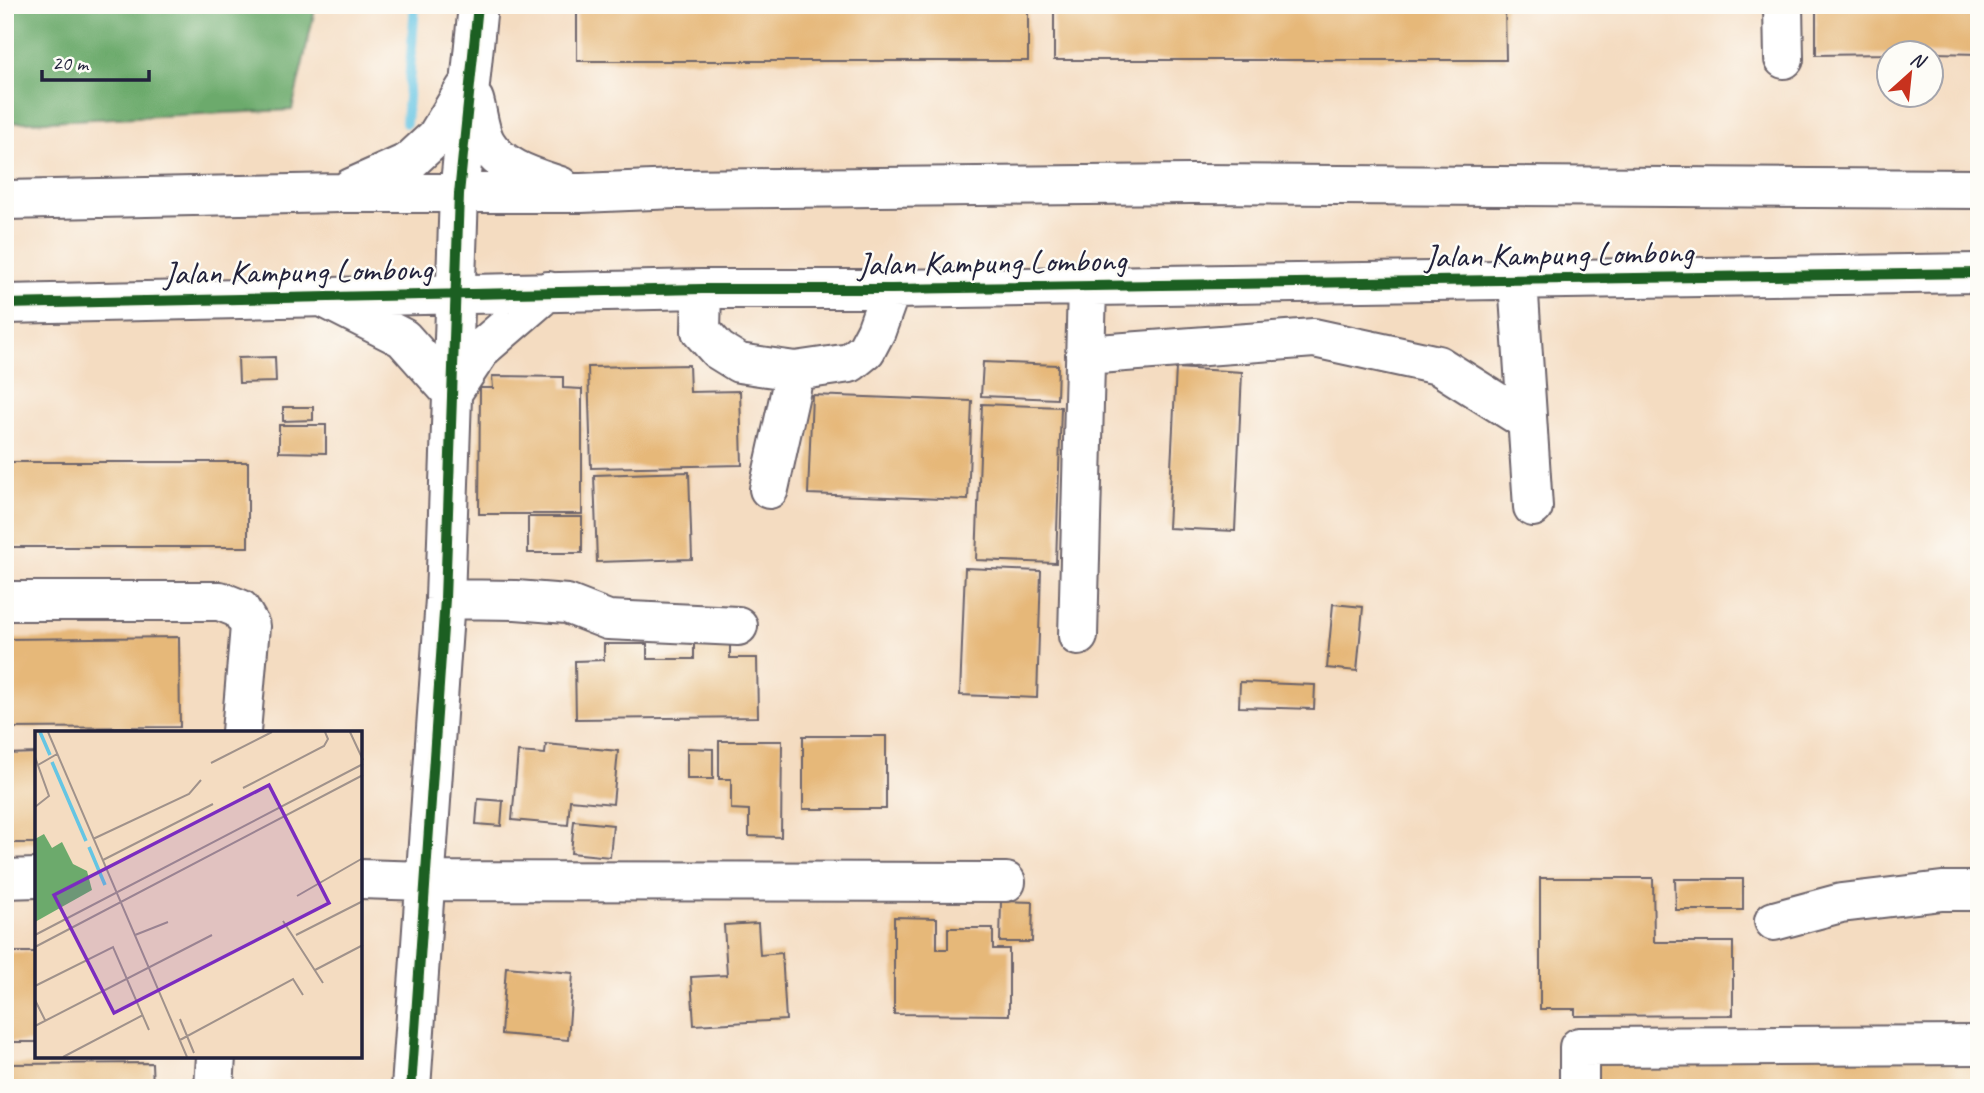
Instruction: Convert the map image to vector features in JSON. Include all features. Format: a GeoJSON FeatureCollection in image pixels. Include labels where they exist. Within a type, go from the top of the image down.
{"type":"FeatureCollection","features":[{"type":"Feature","properties":{"kind":"street"},"geometry":{"type":"LineString","coordinates":[[411,1088],[445,599],[459,194],[478,5]]}},
{"type":"Feature","properties":{"kind":"street"},"geometry":{"type":"LineString","coordinates":[[1783,5],[1784,59]]}},
{"type":"Feature","properties":{"kind":"street"},"geometry":{"type":"LineString","coordinates":[[470,82],[485,142],[502,162],[528,175],[580,193]]}},
{"type":"Feature","properties":{"kind":"street"},"geometry":{"type":"LineString","coordinates":[[339,193],[409,162],[436,136],[470,82]]}},
{"type":"Feature","properties":{"kind":"street","name":"Jalan Kampung Lombong"},"geometry":{"type":"LineString","coordinates":[[5,200],[339,193],[580,193],[730,188],[1178,184],[1979,189]]}},
{"type":"Feature","properties":{"kind":"street","name":"Jalan Kampung Lombong"},"geometry":{"type":"LineString","coordinates":[[5,304],[548,291],[891,289],[1979,273]]}},
{"type":"Feature","properties":{"kind":"street"},"geometry":{"type":"LineString","coordinates":[[1518,280],[1532,507]]}},
{"type":"Feature","properties":{"kind":"street"},"geometry":{"type":"LineString","coordinates":[[1078,636],[1087,286]]}},
{"type":"Feature","properties":{"kind":"street"},"geometry":{"type":"LineString","coordinates":[[702,289],[701,331],[718,351],[739,363],[795,371],[850,363],[858,357],[866,350],[876,331],[891,289]]}},
{"type":"Feature","properties":{"kind":"street"},"geometry":{"type":"LineString","coordinates":[[452,393],[482,348],[548,291]]}},
{"type":"Feature","properties":{"kind":"street"},"geometry":{"type":"LineString","coordinates":[[321,296],[403,338],[452,393]]}},
{"type":"Feature","properties":{"kind":"street"},"geometry":{"type":"LineString","coordinates":[[1085,355],[1314,338],[1438,365],[1527,421]]}},
{"type":"Feature","properties":{"kind":"street"},"geometry":{"type":"LineString","coordinates":[[769,489],[795,371]]}},
{"type":"Feature","properties":{"kind":"street"},"geometry":{"type":"LineString","coordinates":[[445,599],[566,604],[608,620],[738,626]]}},
{"type":"Feature","properties":{"kind":"street"},"geometry":{"type":"LineString","coordinates":[[5,601],[220,601],[240,609],[250,626],[241,731]]}},
{"type":"Feature","properties":{"kind":"street"},"geometry":{"type":"LineString","coordinates":[[5,879],[35,878]]}},
{"type":"Feature","properties":{"kind":"street"},"geometry":{"type":"LineString","coordinates":[[362,879],[1006,882]]}},
{"type":"Feature","properties":{"kind":"street"},"geometry":{"type":"LineString","coordinates":[[1774,921],[1841,903],[1942,891],[1979,891]]}},
{"type":"Feature","properties":{"kind":"street"},"geometry":{"type":"LineString","coordinates":[[1579,1088],[1579,1047],[1979,1045]]}},
{"type":"Feature","properties":{"kind":"street"},"geometry":{"type":"LineString","coordinates":[[214,1088],[216,1058]]}},
{"type":"Feature","properties":{"kind":"green space"},"geometry":{"type":"Polygon","coordinates":[[[5,5],[316,5],[292,110],[5,123],[5,5]]]}},
{"type":"Feature","properties":{"kind":"building"},"geometry":{"type":"Polygon","coordinates":[[[577,5],[1028,5],[1028,61],[577,61],[577,5]]]}},
{"type":"Feature","properties":{"kind":"building"},"geometry":{"type":"Polygon","coordinates":[[[1054,5],[1505,5],[1506,60],[1054,60],[1054,5]]]}},
{"type":"Feature","properties":{"kind":"building"},"geometry":{"type":"Polygon","coordinates":[[[1816,5],[1979,5],[1979,54],[1946,53],[1946,38],[1876,38],[1876,54],[1816,55],[1816,5]]]}},
{"type":"Feature","properties":{"kind":"building"},"geometry":{"type":"Polygon","coordinates":[[[275,357],[276,382],[239,383],[238,358],[275,357]]]}},
{"type":"Feature","properties":{"kind":"building"},"geometry":{"type":"Polygon","coordinates":[[[983,362],[1058,365],[1057,399],[981,396],[983,362]]]}},
{"type":"Feature","properties":{"kind":"building"},"geometry":{"type":"Polygon","coordinates":[[[689,365],[690,392],[740,391],[742,465],[591,468],[588,367],[689,365]]]}},
{"type":"Feature","properties":{"kind":"building"},"geometry":{"type":"Polygon","coordinates":[[[1176,368],[1242,372],[1235,531],[1168,528],[1176,368]]]}},
{"type":"Feature","properties":{"kind":"building"},"geometry":{"type":"Polygon","coordinates":[[[492,376],[563,377],[563,388],[582,389],[582,514],[479,514],[480,388],[493,388],[492,376]]]}},
{"type":"Feature","properties":{"kind":"building"},"geometry":{"type":"Polygon","coordinates":[[[812,395],[972,401],[968,500],[808,494],[812,395]]]}},
{"type":"Feature","properties":{"kind":"building"},"geometry":{"type":"Polygon","coordinates":[[[982,404],[1061,407],[1056,563],[976,560],[982,404]]]}},
{"type":"Feature","properties":{"kind":"building"},"geometry":{"type":"Polygon","coordinates":[[[283,407],[313,407],[313,420],[283,421],[283,407]]]}},
{"type":"Feature","properties":{"kind":"building"},"geometry":{"type":"Polygon","coordinates":[[[279,425],[326,425],[326,453],[279,452],[279,425]]]}},
{"type":"Feature","properties":{"kind":"building"},"geometry":{"type":"Polygon","coordinates":[[[5,462],[248,462],[248,547],[5,547],[5,462]]]}},
{"type":"Feature","properties":{"kind":"building"},"geometry":{"type":"Polygon","coordinates":[[[689,472],[692,559],[597,562],[594,475],[689,472]]]}},
{"type":"Feature","properties":{"kind":"building"},"geometry":{"type":"Polygon","coordinates":[[[528,517],[582,517],[582,553],[528,553],[528,517]]]}},
{"type":"Feature","properties":{"kind":"building"},"geometry":{"type":"Polygon","coordinates":[[[965,568],[1041,571],[1037,698],[960,695],[965,568]]]}},
{"type":"Feature","properties":{"kind":"building"},"geometry":{"type":"Polygon","coordinates":[[[1333,604],[1363,607],[1357,671],[1327,668],[1333,604]]]}},
{"type":"Feature","properties":{"kind":"building"},"geometry":{"type":"Polygon","coordinates":[[[179,637],[180,727],[5,728],[5,639],[179,637]]]}},
{"type":"Feature","properties":{"kind":"building"},"geometry":{"type":"Polygon","coordinates":[[[730,643],[730,658],[757,658],[758,717],[576,719],[575,661],[604,660],[604,644],[647,644],[647,659],[694,659],[694,644],[730,643]]]}},
{"type":"Feature","properties":{"kind":"building"},"geometry":{"type":"Polygon","coordinates":[[[1240,682],[1315,685],[1314,709],[1239,707],[1240,682]]]}},
{"type":"Feature","properties":{"kind":"building"},"geometry":{"type":"Polygon","coordinates":[[[803,736],[886,736],[886,809],[803,809],[803,736]]]}},
{"type":"Feature","properties":{"kind":"building"},"geometry":{"type":"Polygon","coordinates":[[[719,741],[782,741],[781,837],[749,836],[749,810],[731,809],[731,779],[719,779],[719,741]]]}},
{"type":"Feature","properties":{"kind":"building"},"geometry":{"type":"Polygon","coordinates":[[[546,744],[618,751],[613,804],[570,800],[568,825],[512,820],[518,752],[545,754],[546,744]]]}},
{"type":"Feature","properties":{"kind":"building"},"geometry":{"type":"Polygon","coordinates":[[[687,748],[713,749],[713,779],[687,779],[687,748]]]}},
{"type":"Feature","properties":{"kind":"building"},"geometry":{"type":"Polygon","coordinates":[[[35,753],[35,843],[5,843],[5,754],[35,753]]]}},
{"type":"Feature","properties":{"kind":"building"},"geometry":{"type":"Polygon","coordinates":[[[478,799],[503,801],[501,826],[476,824],[478,799]]]}},
{"type":"Feature","properties":{"kind":"building"},"geometry":{"type":"Polygon","coordinates":[[[574,821],[613,825],[610,857],[571,853],[574,821]]]}},
{"type":"Feature","properties":{"kind":"building"},"geometry":{"type":"Polygon","coordinates":[[[1540,878],[1653,878],[1654,942],[1733,942],[1733,1015],[1575,1016],[1575,1009],[1540,1009],[1540,878]]]}},
{"type":"Feature","properties":{"kind":"building"},"geometry":{"type":"Polygon","coordinates":[[[1675,879],[1743,879],[1743,910],[1676,910],[1675,879]]]}},
{"type":"Feature","properties":{"kind":"building"},"geometry":{"type":"Polygon","coordinates":[[[1001,901],[1033,902],[1032,942],[1000,942],[1001,901]]]}},
{"type":"Feature","properties":{"kind":"building"},"geometry":{"type":"Polygon","coordinates":[[[894,917],[937,918],[937,949],[948,949],[948,928],[993,928],[993,949],[1009,949],[1009,1015],[894,1014],[894,917]]]}},
{"type":"Feature","properties":{"kind":"building"},"geometry":{"type":"Polygon","coordinates":[[[758,923],[760,955],[782,953],[786,1020],[694,1025],[691,977],[727,975],[724,925],[758,923]]]}},
{"type":"Feature","properties":{"kind":"building"},"geometry":{"type":"Polygon","coordinates":[[[35,952],[35,1042],[5,1042],[5,953],[35,952]]]}},
{"type":"Feature","properties":{"kind":"building"},"geometry":{"type":"Polygon","coordinates":[[[506,967],[573,973],[568,1040],[501,1034],[506,967]]]}},
{"type":"Feature","properties":{"kind":"building"},"geometry":{"type":"Polygon","coordinates":[[[1979,1052],[1979,1088],[1591,1088],[1591,1053],[1979,1052]]]}},
{"type":"Feature","properties":{"kind":"building"},"geometry":{"type":"Polygon","coordinates":[[[152,1063],[153,1088],[5,1088],[5,1064],[152,1063]]]}},
{"type":"Feature","properties":{"kind":"waterway"},"geometry":{"type":"LineString","coordinates":[[406,123],[415,5]]}},
{"type":"Feature","properties":{"kind":"cycle path"},"geometry":{"type":"LineString","coordinates":[[411,1088],[445,599],[459,194],[478,5]]}},
{"type":"Feature","properties":{"kind":"cycle path"},"geometry":{"type":"LineString","coordinates":[[5,304],[702,289],[891,289],[1979,273]]}}]}
